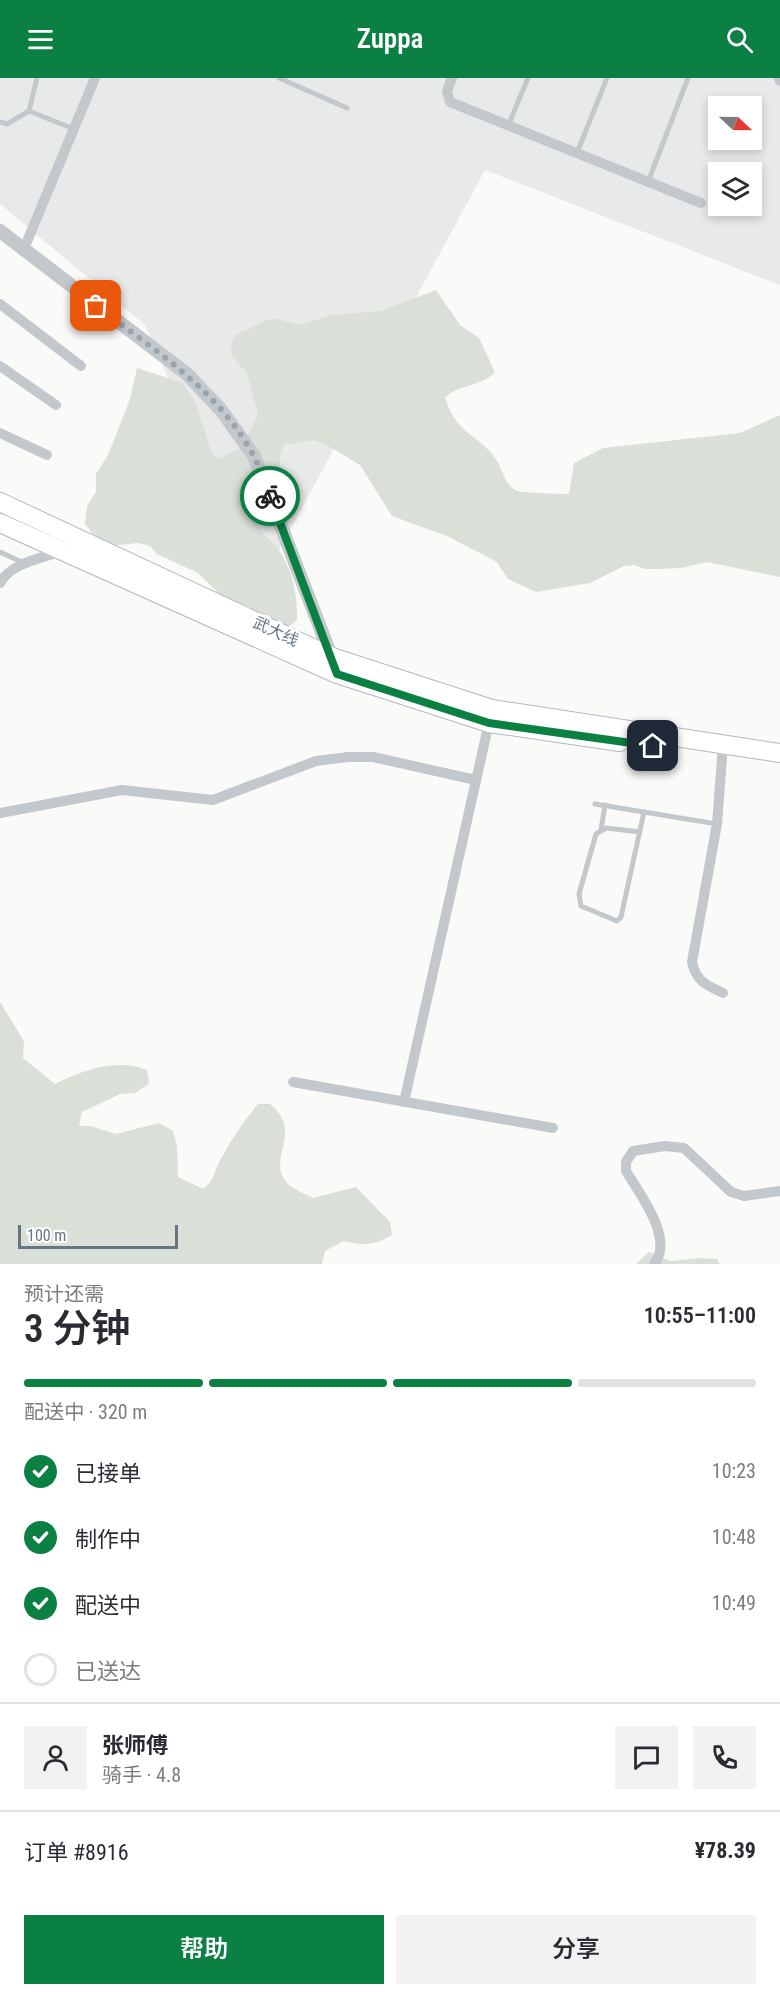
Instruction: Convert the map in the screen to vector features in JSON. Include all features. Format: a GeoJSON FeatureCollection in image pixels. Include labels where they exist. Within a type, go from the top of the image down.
{"type":"FeatureCollection","features":[{"type":"Feature","properties":{"kind":"highway","name":"武大线"},"geometry":{"type":"LineString","coordinates":[[0,502],[335,666]]}},
{"type":"Feature","properties":{"kind":"highway","name":"武大线"},"geometry":{"type":"LineString","coordinates":[[0,523],[61,551],[335,666],[490,716],[723,751],[780,763]]}},
{"type":"Feature","properties":{"kind":"highway","name":"武大线"},"geometry":{"type":"LineString","coordinates":[[723,751],[780,753]]}},
{"type":"Feature","properties":{"kind":"street"},"geometry":{"type":"LineString","coordinates":[[23,251],[94,78]]}},
{"type":"Feature","properties":{"kind":"street"},"geometry":{"type":"LineString","coordinates":[[452,78],[447,91],[450,102],[701,203]]}},
{"type":"Feature","properties":{"kind":"street"},"geometry":{"type":"LineString","coordinates":[[0,231],[23,251],[187,374],[221,410],[254,456],[335,666]]}},
{"type":"Feature","properties":{"kind":"street"},"geometry":{"type":"LineString","coordinates":[[0,304],[81,366]]}},
{"type":"Feature","properties":{"kind":"street"},"geometry":{"type":"LineString","coordinates":[[0,366],[56,405]]}},
{"type":"Feature","properties":{"kind":"street"},"geometry":{"type":"LineString","coordinates":[[0,433],[47,455]]}},
{"type":"Feature","properties":{"kind":"street"},"geometry":{"type":"LineString","coordinates":[[0,583],[5,574],[61,551]]}},
{"type":"Feature","properties":{"kind":"street"},"geometry":{"type":"LineString","coordinates":[[404,1101],[490,716]]}},
{"type":"Feature","properties":{"kind":"street"},"geometry":{"type":"LineString","coordinates":[[723,751],[717,824],[692,962],[694,973],[702,983],[723,993]]}},
{"type":"Feature","properties":{"kind":"street"},"geometry":{"type":"LineString","coordinates":[[0,813],[122,790],[213,800],[316,761],[348,757],[373,758],[476,780]]}},
{"type":"Feature","properties":{"kind":"street"},"geometry":{"type":"LineString","coordinates":[[293,1082],[553,1128]]}},
{"type":"Feature","properties":{"kind":"street"},"geometry":{"type":"LineString","coordinates":[[654,1264],[661,1246],[659,1228],[626,1171],[626,1162],[633,1151],[665,1146],[684,1148],[731,1192],[744,1196],[780,1191]]}},
{"type":"Feature","properties":{"kind":"lane"},"geometry":{"type":"LineString","coordinates":[[0,122],[7,124],[29,111],[37,78]]}},
{"type":"Feature","properties":{"kind":"lane"},"geometry":{"type":"LineString","coordinates":[[279,78],[347,108]]}},
{"type":"Feature","properties":{"kind":"lane"},"geometry":{"type":"LineString","coordinates":[[508,126],[528,78]]}},
{"type":"Feature","properties":{"kind":"lane"},"geometry":{"type":"LineString","coordinates":[[576,153],[607,78]]}},
{"type":"Feature","properties":{"kind":"lane"},"geometry":{"type":"LineString","coordinates":[[648,182],[688,78]]}},
{"type":"Feature","properties":{"kind":"lane"},"geometry":{"type":"LineString","coordinates":[[29,111],[74,129]]}},
{"type":"Feature","properties":{"kind":"lane"},"geometry":{"type":"LineString","coordinates":[[0,552],[26,564]]}},
{"type":"Feature","properties":{"kind":"lane"},"geometry":{"type":"LineString","coordinates":[[595,804],[717,824]]}},
{"type":"Feature","properties":{"kind":"lane"},"geometry":{"type":"LineString","coordinates":[[601,830],[605,805]]}},
{"type":"Feature","properties":{"kind":"lane"},"geometry":{"type":"LineString","coordinates":[[640,832],[606,828],[596,834],[579,894],[581,906],[617,921],[621,917],[640,832],[644,812]]}},
{"type":"Feature","properties":{"kind":"shaded area"},"geometry":{"type":"Polygon","coordinates":[[[0,78],[780,78],[780,285],[485,170],[259,587],[145,325],[0,204],[0,78]]]}},
{"type":"Feature","properties":{"kind":"shaded area"},"geometry":{"type":"Polygon","coordinates":[[[436,290],[460,325],[479,338],[495,372],[484,380],[445,397],[450,410],[455,420],[490,452],[507,482],[518,491],[569,494],[574,463],[603,448],[740,433],[780,415],[780,577],[707,562],[681,568],[644,569],[635,565],[624,566],[590,583],[536,592],[508,579],[497,562],[449,537],[392,516],[360,465],[325,444],[312,440],[284,445],[280,456],[278,490],[263,508],[258,521],[262,532],[278,548],[292,577],[297,620],[289,627],[266,618],[246,605],[225,600],[198,573],[157,554],[150,546],[138,543],[110,546],[92,533],[85,524],[87,506],[96,492],[96,474],[108,455],[130,399],[137,368],[183,383],[195,402],[212,454],[219,459],[241,448],[258,415],[247,373],[232,356],[231,344],[235,335],[268,320],[279,319],[298,325],[333,315],[381,311],[436,290]]]}},
{"type":"Feature","properties":{"kind":"shaded area"},"geometry":{"type":"Polygon","coordinates":[[[0,1002],[24,1041],[23,1058],[55,1084],[89,1070],[112,1065],[147,1070],[149,1084],[135,1093],[120,1094],[82,1112],[79,1126],[91,1126],[116,1134],[159,1123],[173,1131],[177,1146],[178,1177],[203,1189],[213,1178],[230,1143],[253,1110],[258,1104],[270,1104],[280,1115],[284,1126],[285,1136],[280,1166],[282,1175],[289,1185],[313,1198],[356,1187],[390,1222],[392,1235],[369,1244],[344,1241],[325,1251],[322,1264],[0,1264],[0,1002]]]}},
{"type":"Feature","properties":{"kind":"shaded area"},"geometry":{"type":"Polygon","coordinates":[[[649,1252],[671,1261],[717,1259],[720,1264],[636,1264],[649,1252]]]}},
{"type":"Feature","properties":{"kind":"way so far"},"geometry":{"type":"LineString","coordinates":[[96,306],[187,374],[221,410],[254,456],[270,496]]}},
{"type":"Feature","properties":{"kind":"route"},"geometry":{"type":"LineString","coordinates":[[270,496],[337,674],[489,723],[653,746]]}}]}
